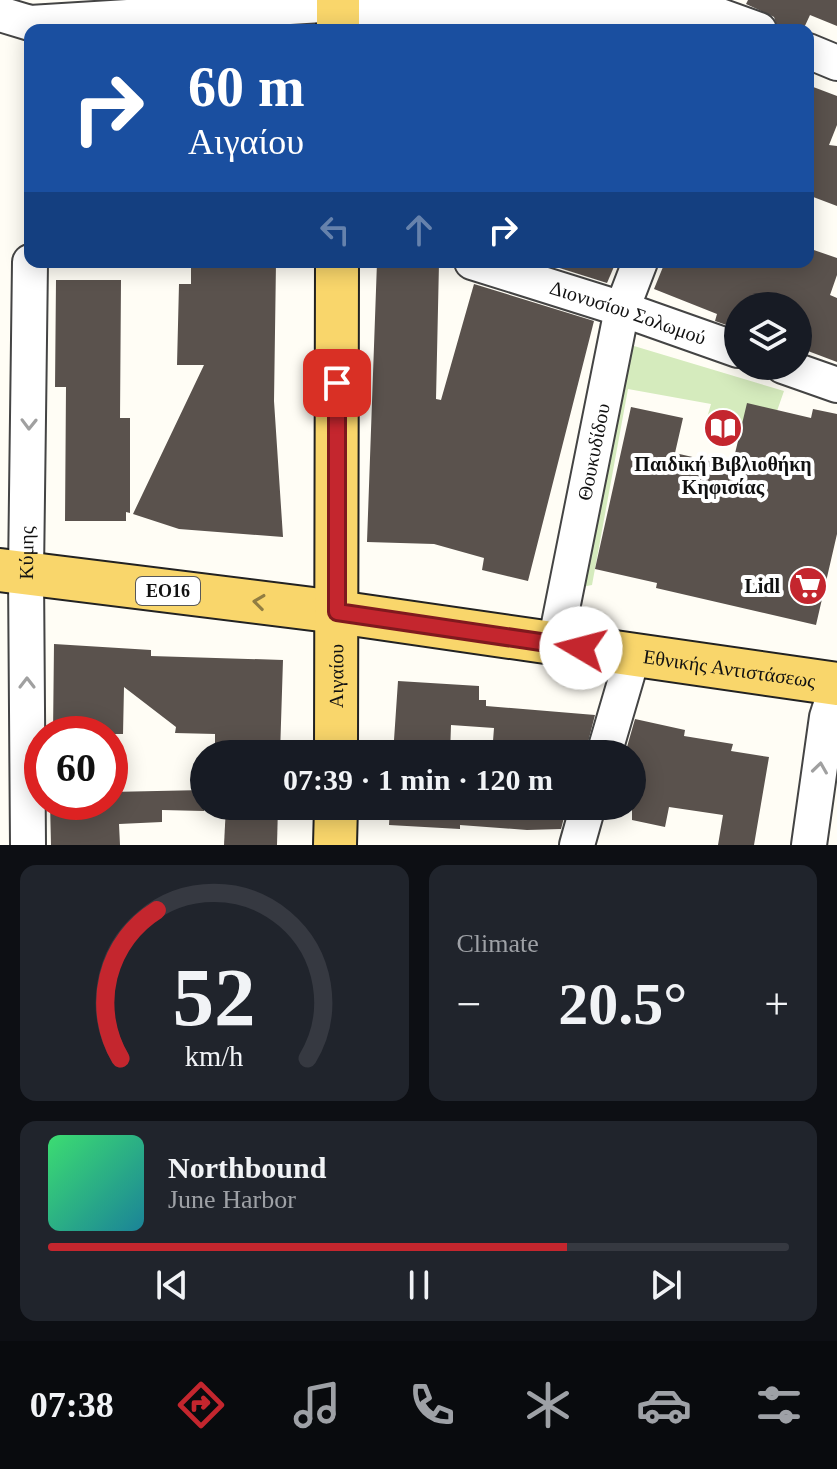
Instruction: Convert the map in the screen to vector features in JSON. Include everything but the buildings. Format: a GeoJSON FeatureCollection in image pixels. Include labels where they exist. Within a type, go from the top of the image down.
{"type":"FeatureCollection","features":[{"type":"Feature","properties":{"kind":"main road","name":"Αιγαίου"},"geometry":{"type":"LineString","coordinates":[[336,740],[337,268]]}},
{"type":"Feature","properties":{"kind":"main road","name":"ΕΟ16"},"geometry":{"type":"LineString","coordinates":[[13,572],[337,612]]}},
{"type":"Feature","properties":{"kind":"main road","name":"Εθνικής Αντιστάσεως"},"geometry":{"type":"LineString","coordinates":[[337,612],[837,685]]}},
{"type":"Feature","properties":{"kind":"main road"},"geometry":{"type":"LineString","coordinates":[[335,845],[336,820]]}},
{"type":"Feature","properties":{"kind":"street"},"geometry":{"type":"LineString","coordinates":[[20,22],[338,11],[681,10],[709,12],[740,20]]}},
{"type":"Feature","properties":{"kind":"street"},"geometry":{"type":"LineString","coordinates":[[814,53],[837,63]]}},
{"type":"Feature","properties":{"kind":"street","name":"Κύμης"},"geometry":{"type":"LineString","coordinates":[[28,845],[13,572],[15,371],[29,268]]}},
{"type":"Feature","properties":{"kind":"street","name":"Διονυσίου Σολωμού"},"geometry":{"type":"LineString","coordinates":[[491,268],[724,345]]}},
{"type":"Feature","properties":{"kind":"street","name":"Θουκυδίδου"},"geometry":{"type":"LineString","coordinates":[[555,644],[622,309],[638,268]]}},
{"type":"Feature","properties":{"kind":"street"},"geometry":{"type":"LineString","coordinates":[[812,376],[837,385]]}},
{"type":"Feature","properties":{"kind":"street"},"geometry":{"type":"LineString","coordinates":[[608,740],[633,655]]}},
{"type":"Feature","properties":{"kind":"street"},"geometry":{"type":"LineString","coordinates":[[809,845],[827,717],[837,685]]}},
{"type":"Feature","properties":{"kind":"street"},"geometry":{"type":"LineString","coordinates":[[577,845],[584,820]]}},
{"type":"Feature","properties":{"kind":"green space"},"geometry":{"type":"Polygon","coordinates":[[[624,343],[724,373],[724,380],[747,380],[784,391],[770,431],[706,421],[711,404],[628,389],[592,585],[561,591],[624,343]]]}},
{"type":"Feature","properties":{"kind":"place","name":"Παιδική Βιβλιοθήκη Κηφισίας"},"geometry":{"type":"Point","coordinates":[723,428]}},
{"type":"Feature","properties":{"kind":"place","name":"Lidl"},"geometry":{"type":"Point","coordinates":[808,586]}},
{"type":"Feature","properties":{"kind":"route"},"geometry":{"type":"LineString","coordinates":[[337,383],[337,612],[581,648]]}}]}
